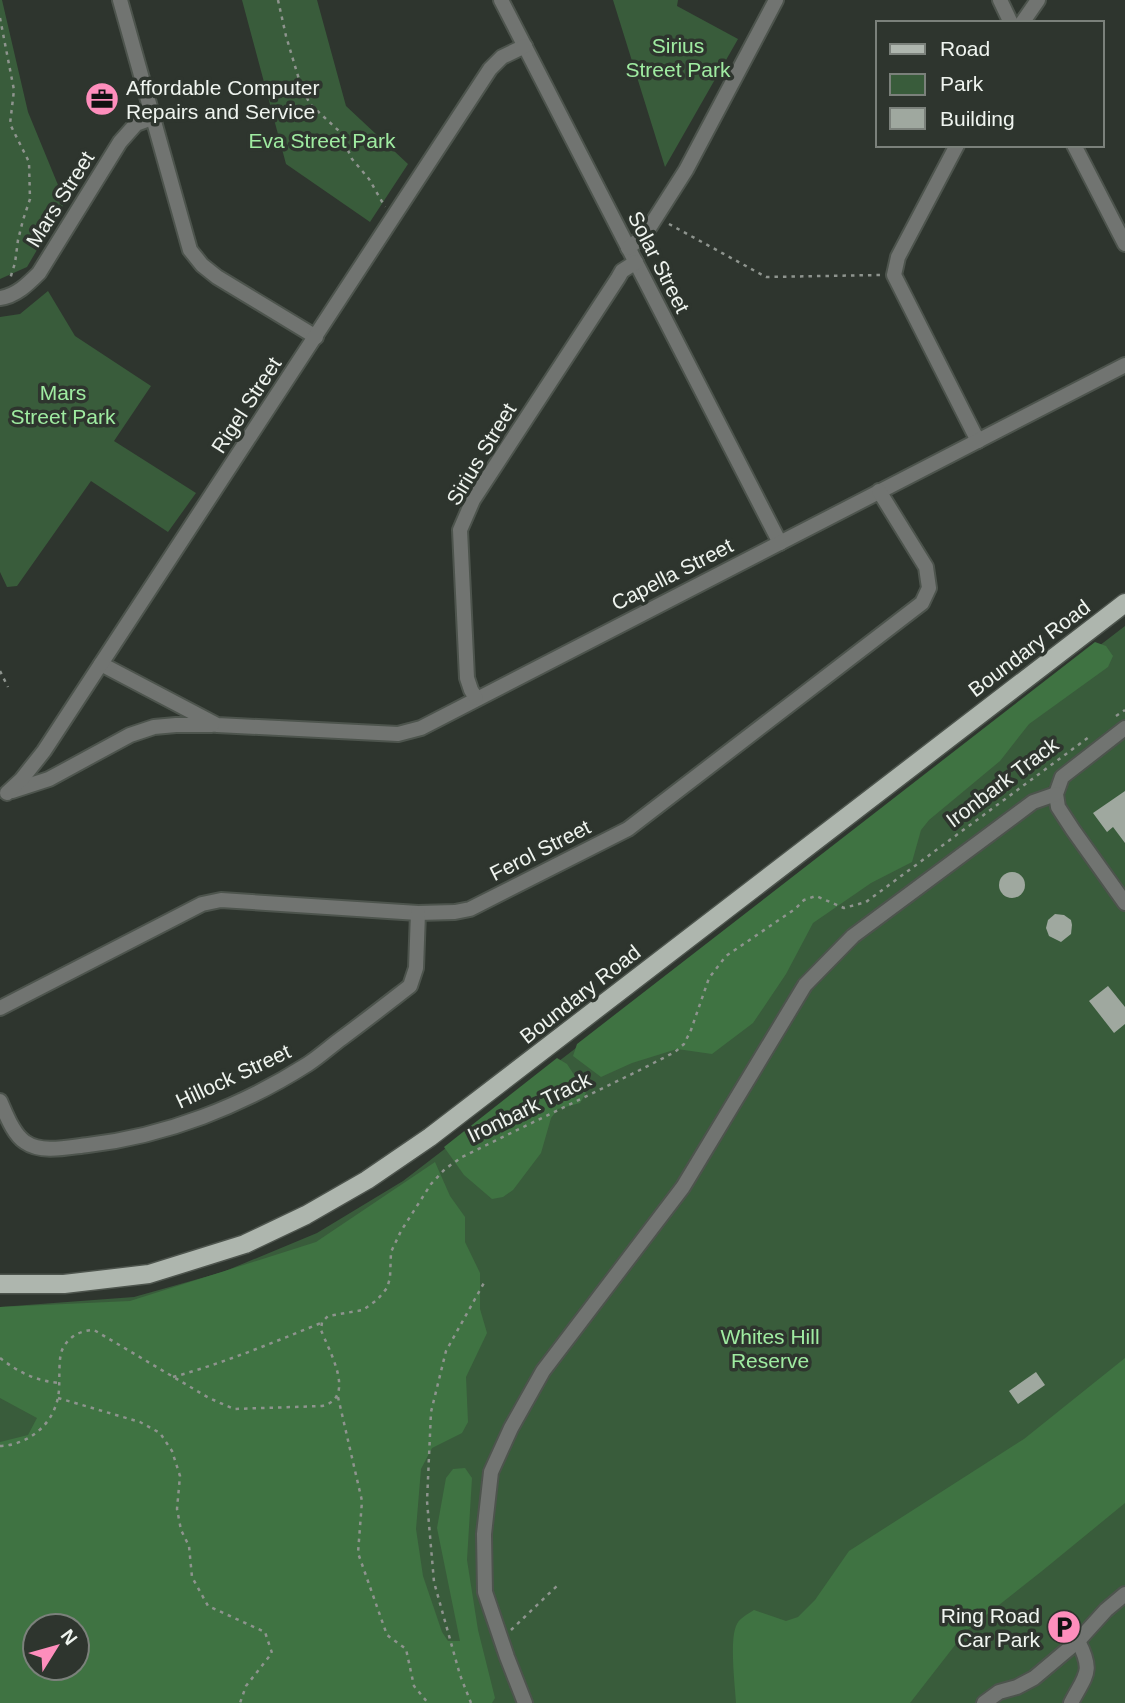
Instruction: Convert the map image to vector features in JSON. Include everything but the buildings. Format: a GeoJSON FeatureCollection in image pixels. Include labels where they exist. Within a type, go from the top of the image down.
{"type":"FeatureCollection","features":[{"type":"Feature","properties":{"kind":"main road","name":"Boundary Road"},"geometry":{"type":"LineString","coordinates":[[0,1284],[64,1284],[149,1273],[245,1244],[306,1215],[367,1180],[430,1137],[1125,603]]}},
{"type":"Feature","properties":{"kind":"street"},"geometry":{"type":"LineString","coordinates":[[120,0],[190,250],[202,265],[316,337]]}},
{"type":"Feature","properties":{"kind":"street","name":"Solar Street"},"geometry":{"type":"LineString","coordinates":[[501,0],[780,543]]}},
{"type":"Feature","properties":{"kind":"street"},"geometry":{"type":"LineString","coordinates":[[628,248],[644,236],[686,170],[776,0]]}},
{"type":"Feature","properties":{"kind":"street"},"geometry":{"type":"LineString","coordinates":[[1000,0],[1010,21]]}},
{"type":"Feature","properties":{"kind":"street"},"geometry":{"type":"LineString","coordinates":[[1023,21],[1038,0]]}},
{"type":"Feature","properties":{"kind":"street","name":"Rigel Street"},"geometry":{"type":"LineString","coordinates":[[3,795],[21,780],[44,751],[490,68],[502,57],[525,46]]}},
{"type":"Feature","properties":{"kind":"street","name":"Mars Street"},"geometry":{"type":"LineString","coordinates":[[1,298],[8,297],[26,286],[39,273],[120,142],[136,124],[152,118]]}},
{"type":"Feature","properties":{"kind":"street"},"geometry":{"type":"LineString","coordinates":[[956,147],[898,257],[894,275],[978,440]]}},
{"type":"Feature","properties":{"kind":"street"},"geometry":{"type":"LineString","coordinates":[[1075,147],[1125,244]]}},
{"type":"Feature","properties":{"kind":"street","name":"Sirius Street"},"geometry":{"type":"LineString","coordinates":[[476,698],[467,678],[460,530],[473,500],[622,271],[636,262]]}},
{"type":"Feature","properties":{"kind":"street","name":"Capella Street"},"geometry":{"type":"LineString","coordinates":[[3,795],[49,779],[130,736],[154,727],[217,725],[398,734],[421,727],[1125,365]]}},
{"type":"Feature","properties":{"kind":"street","name":"Ferol Street"},"geometry":{"type":"LineString","coordinates":[[0,1008],[202,904],[221,900],[418,914],[455,912],[470,909],[628,829],[922,603],[929,588],[926,567],[879,491]]}},
{"type":"Feature","properties":{"kind":"street","name":"Capella Street"},"geometry":{"type":"LineString","coordinates":[[102,664],[217,725]]}},
{"type":"Feature","properties":{"kind":"street"},"geometry":{"type":"LineString","coordinates":[[1120,722],[1062,777],[1056,794],[1058,807],[1125,903]]}},
{"type":"Feature","properties":{"kind":"street"},"geometry":{"type":"LineString","coordinates":[[525,1703],[485,1592],[484,1534],[491,1472],[511,1428],[543,1371],[683,1187],[805,985],[853,936],[1032,802],[1056,794]]}},
{"type":"Feature","properties":{"kind":"street","name":"Hillock Street"},"geometry":{"type":"LineString","coordinates":[[0,1101],[13,1129],[25,1142],[40,1147],[57,1148],[116,1141],[172,1127],[221,1110],[309,1063],[410,986],[416,968],[418,914]]}},
{"type":"Feature","properties":{"kind":"street"},"geometry":{"type":"LineString","coordinates":[[984,1703],[999,1692],[1034,1678],[1078,1641],[1125,1594]]}},
{"type":"Feature","properties":{"kind":"street"},"geometry":{"type":"LineString","coordinates":[[1071,1703],[1088,1671],[1087,1658],[1078,1641]]}},
{"type":"Feature","properties":{"kind":"path"},"geometry":{"type":"LineString","coordinates":[[278,0],[301,86],[310,104],[339,131],[352,159],[369,179],[386,209],[388,225]]}},
{"type":"Feature","properties":{"kind":"path"},"geometry":{"type":"LineString","coordinates":[[0,18],[14,90],[10,124],[29,162],[30,199],[18,240],[15,263],[1,298]]}},
{"type":"Feature","properties":{"kind":"path"},"geometry":{"type":"LineString","coordinates":[[657,217],[766,277],[894,275]]}},
{"type":"Feature","properties":{"kind":"path"},"geometry":{"type":"LineString","coordinates":[[0,671],[8,687]]}},
{"type":"Feature","properties":{"kind":"path"},"geometry":{"type":"LineString","coordinates":[[1120,722],[1125,710]]}},
{"type":"Feature","properties":{"kind":"path","name":"Ironbark Track"},"geometry":{"type":"LineString","coordinates":[[322,1322],[328,1316],[363,1310],[387,1288],[391,1252],[401,1231],[431,1184],[445,1169],[462,1157],[674,1052],[684,1044],[709,978],[726,956],[804,900],[816,895],[844,908],[866,902],[1095,732]]}},
{"type":"Feature","properties":{"kind":"path"},"geometry":{"type":"LineString","coordinates":[[471,1703],[460,1675],[434,1582],[427,1501],[431,1412],[446,1350],[485,1281]]}},
{"type":"Feature","properties":{"kind":"path"},"geometry":{"type":"LineString","coordinates":[[173,1377],[262,1348],[322,1322]]}},
{"type":"Feature","properties":{"kind":"path"},"geometry":{"type":"LineString","coordinates":[[0,1446],[25,1441],[39,1431],[52,1413],[58,1398],[62,1349],[75,1335],[85,1330],[94,1330],[209,1398],[234,1409],[330,1404],[338,1397],[341,1389],[340,1378],[321,1330],[322,1322]]}},
{"type":"Feature","properties":{"kind":"path"},"geometry":{"type":"LineString","coordinates":[[0,1358],[14,1369],[33,1378],[59,1383]]}},
{"type":"Feature","properties":{"kind":"path"},"geometry":{"type":"LineString","coordinates":[[338,1397],[362,1500],[358,1553],[387,1634],[406,1649],[414,1686],[428,1703]]}},
{"type":"Feature","properties":{"kind":"path"},"geometry":{"type":"LineString","coordinates":[[58,1398],[139,1422],[160,1433],[172,1451],[180,1476],[177,1508],[181,1530],[190,1546],[191,1577],[208,1606],[265,1632],[272,1653],[246,1686],[240,1703]]}},
{"type":"Feature","properties":{"kind":"path"},"geometry":{"type":"LineString","coordinates":[[501,1639],[559,1584]]}},
{"type":"Feature","properties":{"kind":"green space"},"geometry":{"type":"Polygon","coordinates":[[[0,0],[28,112],[65,202],[27,267],[0,279],[0,0]]]}},
{"type":"Feature","properties":{"kind":"green space","name":"Eva Street Park"},"geometry":{"type":"Polygon","coordinates":[[[242,0],[317,0],[346,106],[408,164],[370,222],[286,164],[242,0]]]}},
{"type":"Feature","properties":{"kind":"green space","name":"Sirius Street Park"},"geometry":{"type":"Polygon","coordinates":[[[613,0],[678,0],[677,6],[738,39],[665,167],[613,0]]]}},
{"type":"Feature","properties":{"kind":"green space","name":"Mars Street Park"},"geometry":{"type":"Polygon","coordinates":[[[48,291],[75,336],[151,386],[114,441],[196,493],[168,532],[91,481],[17,586],[7,587],[0,572],[0,317],[20,314],[48,291]]]}},
{"type":"Feature","properties":{"kind":"green space","name":"Whites Hill Reserve"},"geometry":{"type":"Polygon","coordinates":[[[1125,626],[1125,1703],[0,1703],[0,1307],[134,1297],[223,1272],[317,1233],[403,1181],[1125,626]]]}},
{"type":"Feature","properties":{"kind":"green space"},"geometry":{"type":"Polygon","coordinates":[[[1095,642],[1106,646],[1113,656],[1108,667],[1029,724],[1000,761],[929,820],[921,830],[912,862],[871,883],[813,923],[786,974],[753,1023],[712,1054],[677,1049],[632,1063],[601,1077],[573,1056],[577,1044],[1095,642]]]}},
{"type":"Feature","properties":{"kind":"green space"},"geometry":{"type":"Polygon","coordinates":[[[557,1058],[567,1064],[586,1093],[580,1103],[558,1109],[551,1118],[541,1153],[513,1190],[503,1197],[492,1199],[464,1175],[444,1147],[557,1058]]]}},
{"type":"Feature","properties":{"kind":"green space"},"geometry":{"type":"Polygon","coordinates":[[[435,1162],[450,1196],[465,1217],[465,1242],[480,1273],[480,1309],[487,1333],[466,1377],[468,1422],[462,1433],[432,1448],[421,1469],[416,1529],[423,1576],[442,1632],[448,1641],[460,1641],[437,1528],[446,1478],[453,1469],[465,1468],[472,1478],[467,1560],[478,1630],[495,1698],[492,1703],[0,1703],[0,1442],[28,1435],[37,1418],[0,1398],[0,1307],[130,1301],[316,1242],[435,1162]]]}},
{"type":"Feature","properties":{"kind":"green space"},"geometry":{"type":"Polygon","coordinates":[[[1125,1358],[1125,1503],[966,1631],[910,1703],[736,1703],[733,1640],[737,1624],[742,1618],[754,1610],[786,1621],[798,1617],[815,1600],[849,1551],[1024,1439],[1125,1358]]]}},
{"type":"Feature","properties":{"kind":"place","name":"Affordable Computer Repairs and Service"},"geometry":{"type":"Point","coordinates":[102,99]}},
{"type":"Feature","properties":{"kind":"place","name":"Ring Road Car Park"},"geometry":{"type":"Point","coordinates":[1064,1627]}}]}
